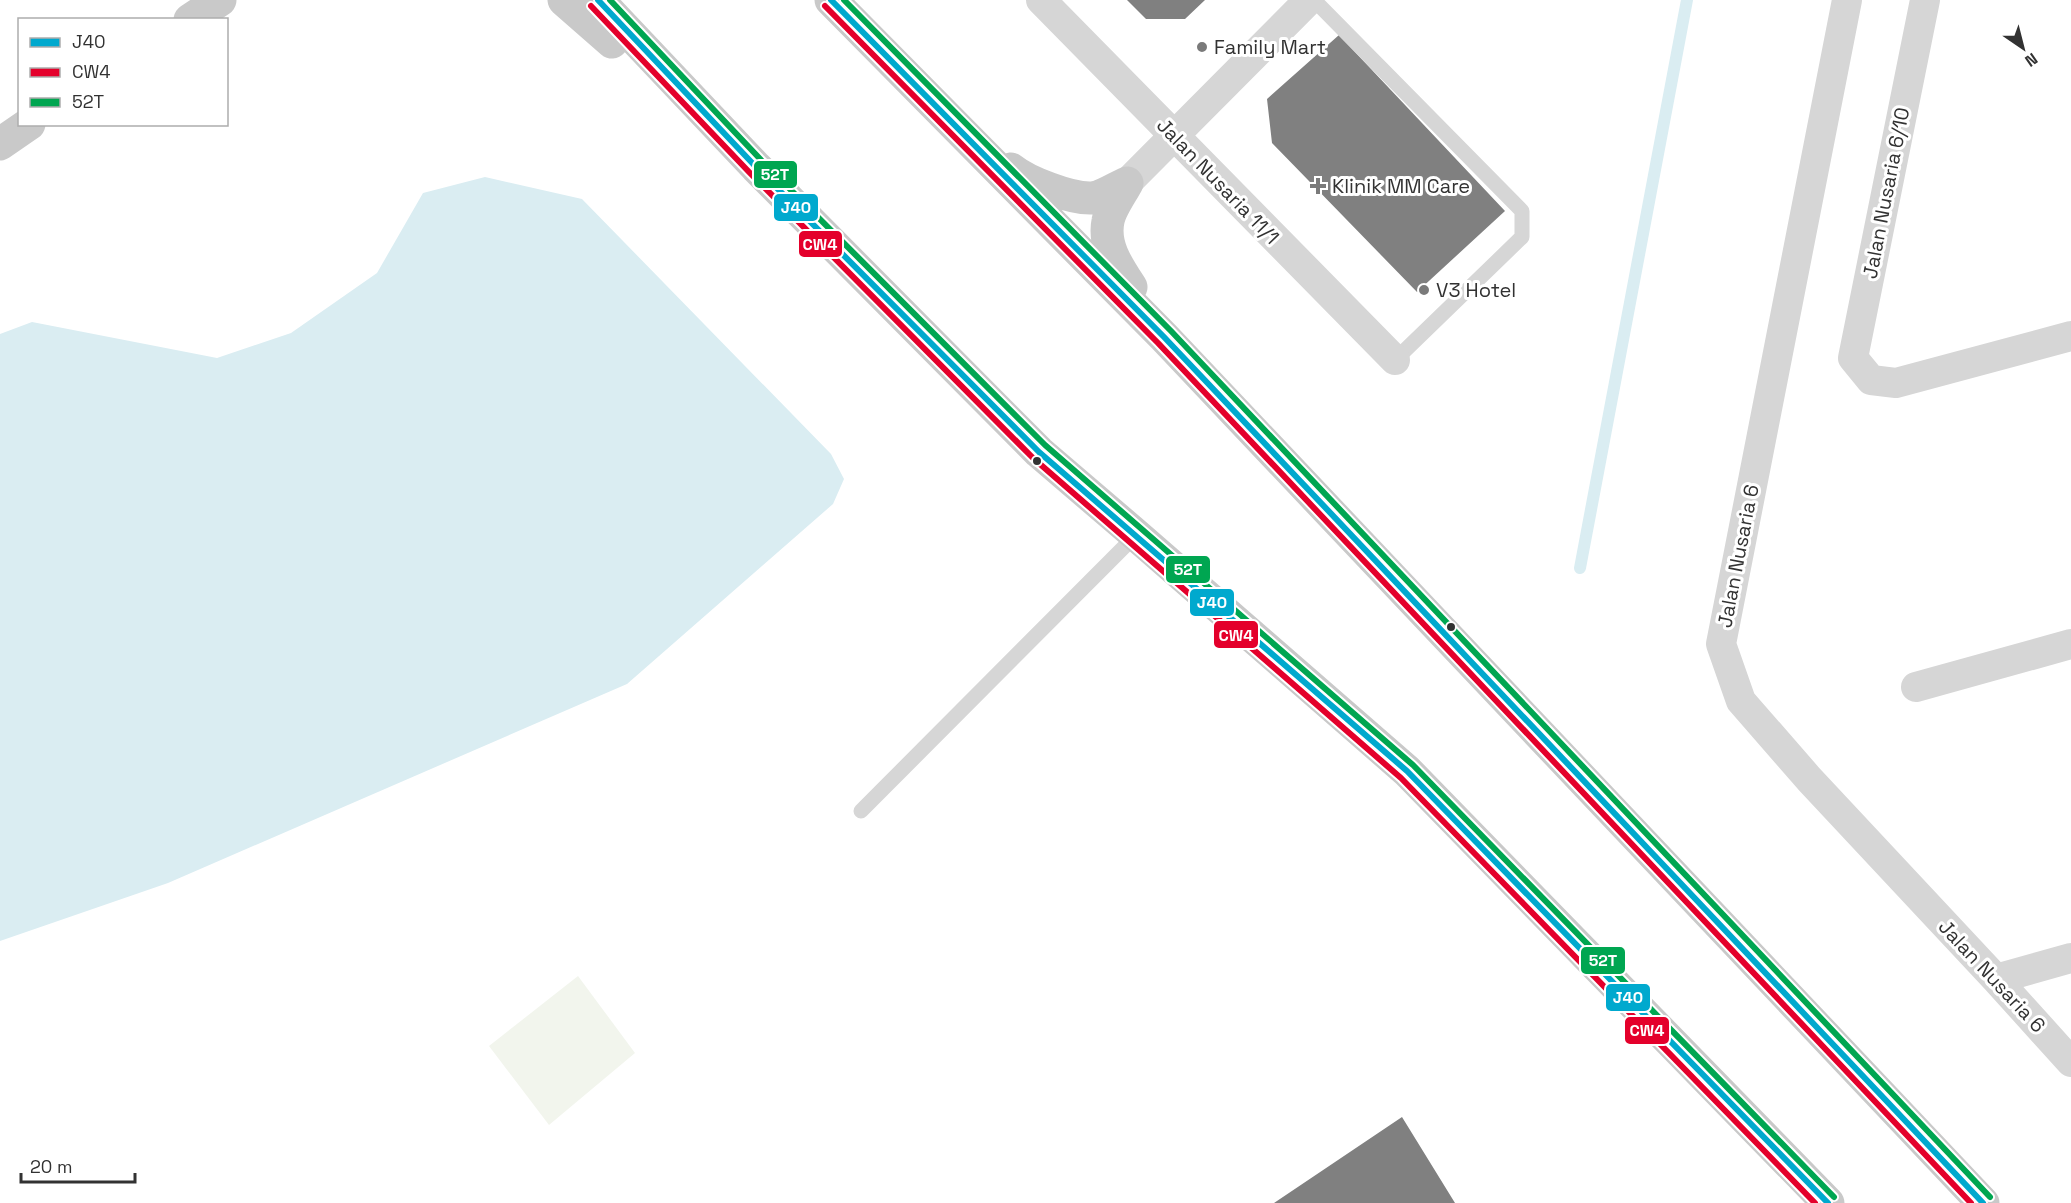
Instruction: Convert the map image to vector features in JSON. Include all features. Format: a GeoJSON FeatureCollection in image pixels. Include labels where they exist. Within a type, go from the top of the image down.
{"type":"FeatureCollection","features":[{"type":"Feature","properties":{"kind":"main road"},"geometry":{"type":"LineString","coordinates":[[193,18],[220,0]]}},
{"type":"Feature","properties":{"kind":"main road"},"geometry":{"type":"LineString","coordinates":[[564,0],[756,167]]}},
{"type":"Feature","properties":{"kind":"main road"},"geometry":{"type":"LineString","coordinates":[[598,0],[756,167],[1038,452],[1407,771],[1828,1203]]}},
{"type":"Feature","properties":{"kind":"main road"},"geometry":{"type":"LineString","coordinates":[[831,0],[1164,337],[1983,1203]]}},
{"type":"Feature","properties":{"kind":"main road"},"geometry":{"type":"LineString","coordinates":[[0,144],[26,126]]}},
{"type":"Feature","properties":{"kind":"main road"},"geometry":{"type":"LineString","coordinates":[[957,128],[1019,176],[1060,193],[1093,198],[1127,183]]}},
{"type":"Feature","properties":{"kind":"main road"},"geometry":{"type":"LineString","coordinates":[[1127,183],[1108,220],[1108,245],[1118,267],[1164,337]]}},
{"type":"Feature","properties":{"kind":"street","name":"Jalan Nusaria 11/1"},"geometry":{"type":"LineString","coordinates":[[1041,0],[1395,360]]}},
{"type":"Feature","properties":{"kind":"street"},"geometry":{"type":"LineString","coordinates":[[1127,183],[1309,0]]}},
{"type":"Feature","properties":{"kind":"street","name":"Jalan Nusaria 6"},"geometry":{"type":"LineString","coordinates":[[1847,0],[1721,644],[1741,701],[1809,779],[2071,1062]]}},
{"type":"Feature","properties":{"kind":"street","name":"Jalan Nusaria 6/10"},"geometry":{"type":"LineString","coordinates":[[1925,0],[1853,358],[1871,380],[1896,383],[2071,336]]}},
{"type":"Feature","properties":{"kind":"street"},"geometry":{"type":"LineString","coordinates":[[1916,687],[2071,644]]}},
{"type":"Feature","properties":{"kind":"street"},"geometry":{"type":"LineString","coordinates":[[1996,979],[2071,958]]}},
{"type":"Feature","properties":{"kind":"lane"},"geometry":{"type":"LineString","coordinates":[[1314,0],[1522,211],[1522,237],[1395,360]]}},
{"type":"Feature","properties":{"kind":"lane"},"geometry":{"type":"LineString","coordinates":[[861,811],[1136,535]]}},
{"type":"Feature","properties":{"kind":"shaded area"},"geometry":{"type":"Polygon","coordinates":[[[485,177],[582,199],[831,454],[844,479],[833,504],[627,684],[168,883],[0,941],[0,334],[32,322],[217,358],[291,333],[377,273],[423,193],[485,177]]]}},
{"type":"Feature","properties":{"kind":"shaded area"},"geometry":{"type":"Polygon","coordinates":[[[578,976],[635,1053],[549,1125],[489,1046],[578,976]]]}},
{"type":"Feature","properties":{"kind":"building"},"geometry":{"type":"Polygon","coordinates":[[[1127,0],[1205,0],[1185,19],[1146,19],[1127,0]]]}},
{"type":"Feature","properties":{"kind":"building"},"geometry":{"type":"Polygon","coordinates":[[[1339,35],[1505,211],[1417,292],[1272,143],[1267,99],[1339,35]]]}},
{"type":"Feature","properties":{"kind":"building"},"geometry":{"type":"Polygon","coordinates":[[[1402,1117],[1455,1203],[1274,1203],[1402,1117]]]}},
{"type":"Feature","properties":{"kind":"waterway"},"geometry":{"type":"LineString","coordinates":[[1580,568],[1687,0]]}},
{"type":"Feature","properties":{"kind":"transit line","name":"J40"},"geometry":{"type":"LineString","coordinates":[[598,0],[756,167],[1039,452],[1407,771],[1828,1203]]}},
{"type":"Feature","properties":{"kind":"transit line","name":"52T"},"geometry":{"type":"LineString","coordinates":[[610,0],[762,161],[1045,445],[1413,765],[1834,1197]]}},
{"type":"Feature","properties":{"kind":"transit line","name":"J40"},"geometry":{"type":"LineString","coordinates":[[831,0],[1164,337],[1983,1203]]}},
{"type":"Feature","properties":{"kind":"transit line","name":"52T"},"geometry":{"type":"LineString","coordinates":[[844,0],[1171,331],[1990,1197]]}},
{"type":"Feature","properties":{"kind":"transit line","name":"CW4"},"geometry":{"type":"LineString","coordinates":[[591,6],[750,173],[1033,458],[1401,778],[1815,1203]]}},
{"type":"Feature","properties":{"kind":"transit line","name":"CW4"},"geometry":{"type":"LineString","coordinates":[[825,6],[1158,343],[1971,1203]]}},
{"type":"Feature","properties":{"kind":"place","name":"Family Mart"},"geometry":{"type":"Point","coordinates":[1202,47]}},
{"type":"Feature","properties":{"kind":"place","name":"Klinik MM Care"},"geometry":{"type":"Point","coordinates":[1318,186]}},
{"type":"Feature","properties":{"kind":"place","name":"V3 Hotel"},"geometry":{"type":"Point","coordinates":[1424,290]}}]}
